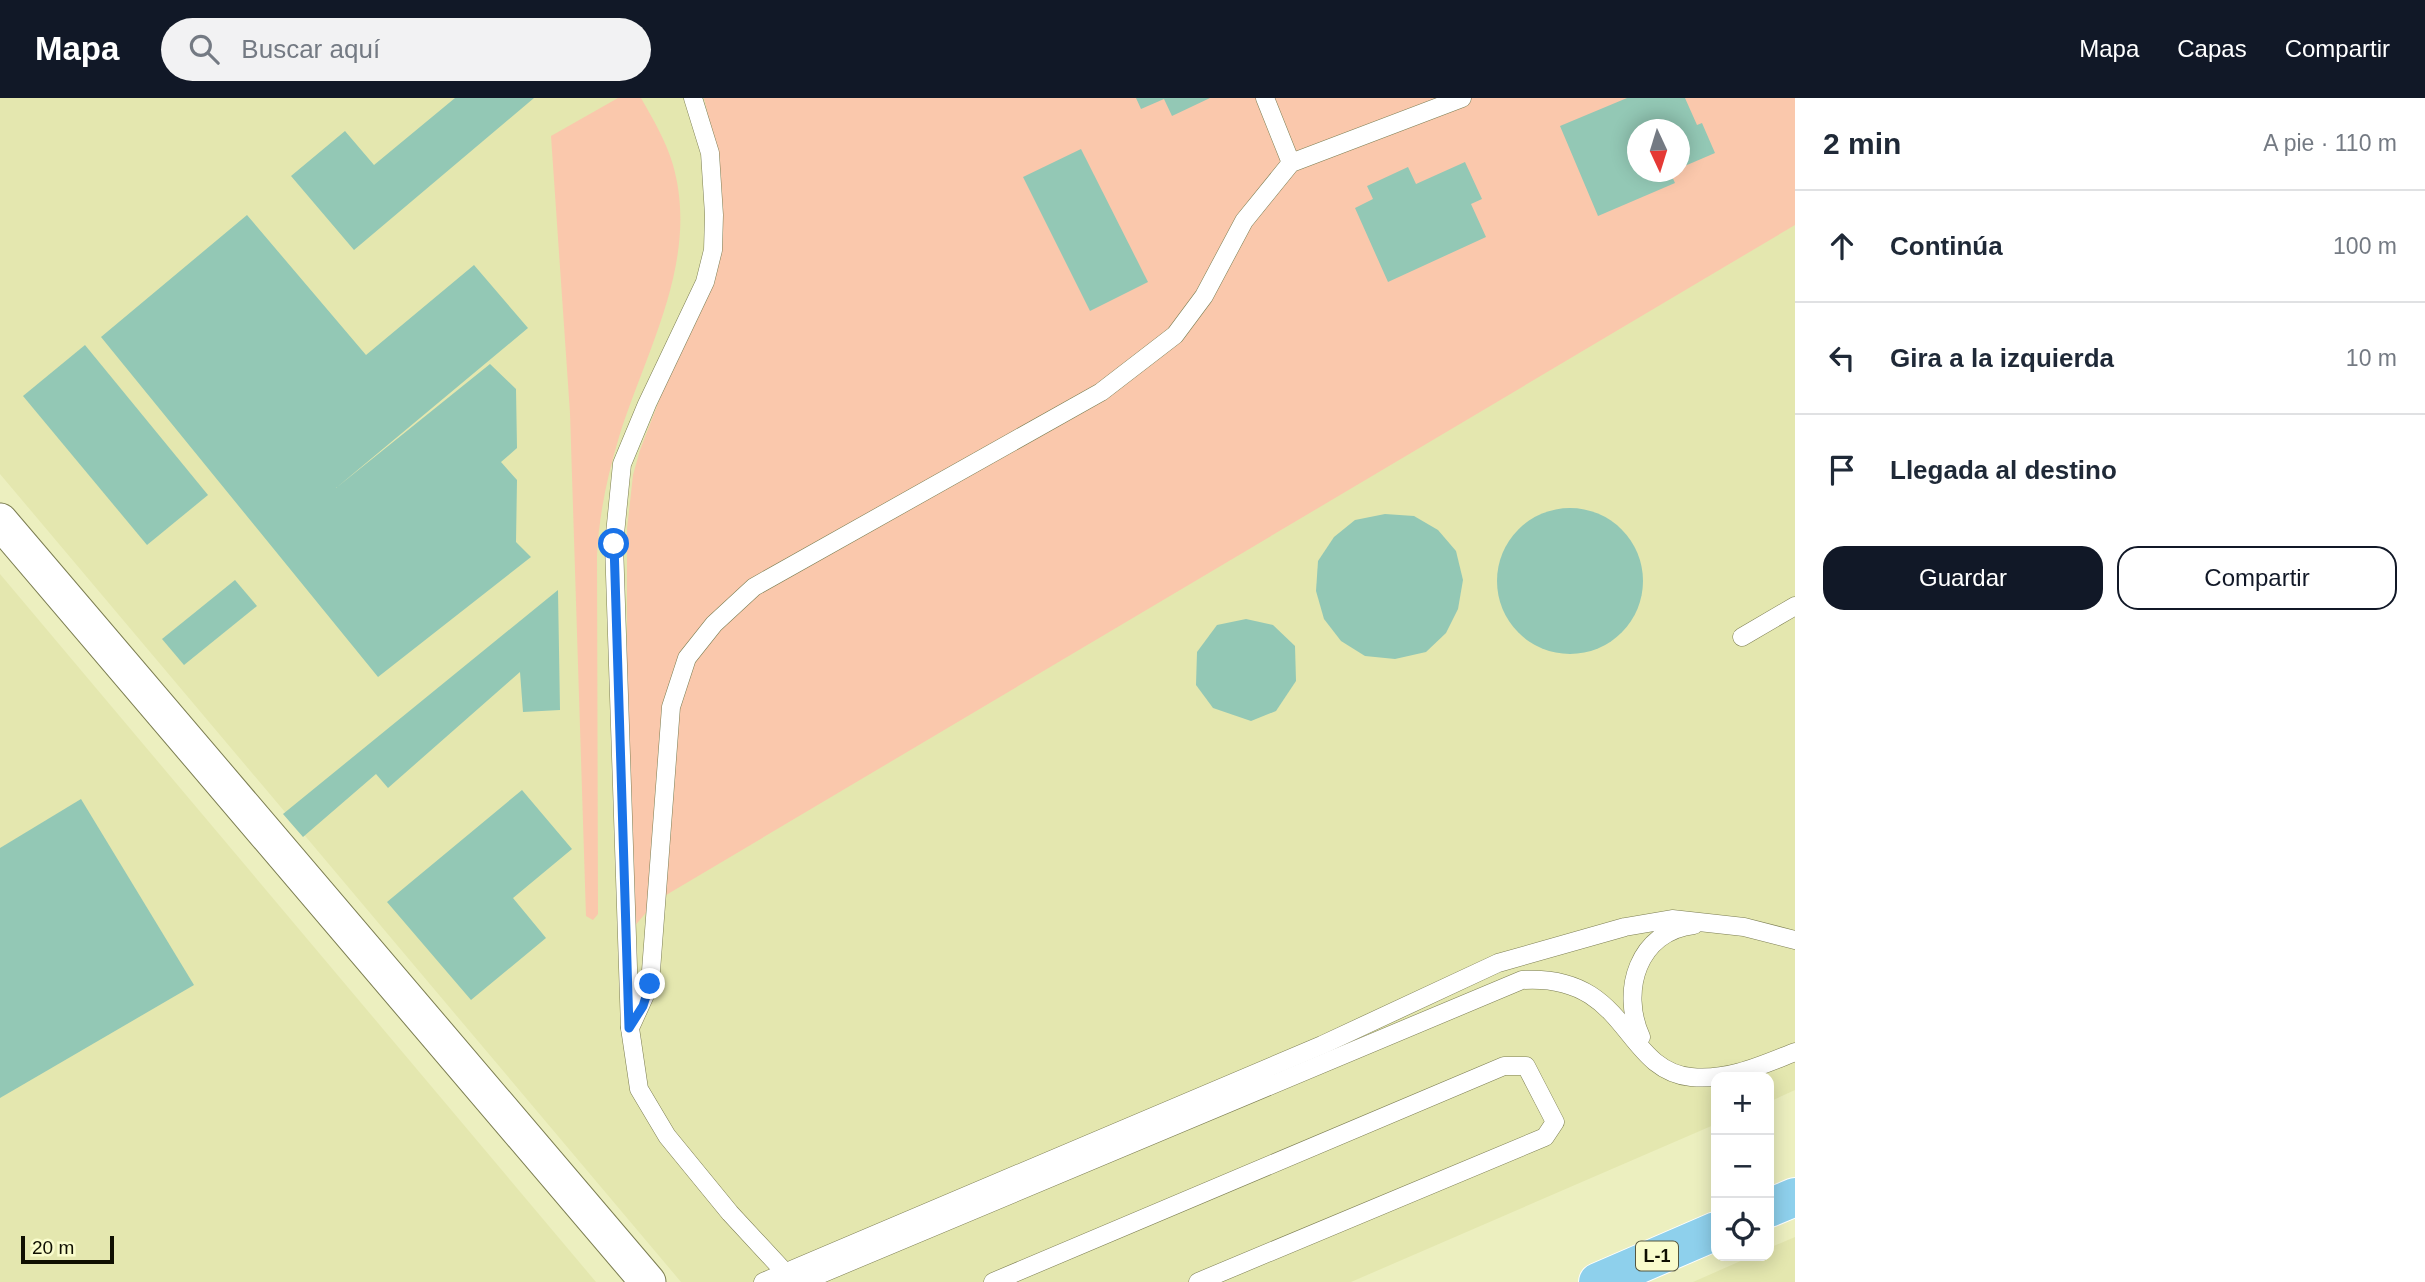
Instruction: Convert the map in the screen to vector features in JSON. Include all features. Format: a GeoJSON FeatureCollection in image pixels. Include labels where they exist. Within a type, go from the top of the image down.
{"type":"FeatureCollection","features":[{"type":"Feature","properties":{"kind":"main road"},"geometry":{"type":"LineString","coordinates":[[1774,1206],[1795,1197]]}},
{"type":"Feature","properties":{"kind":"main road","name":"L-1"},"geometry":{"type":"LineString","coordinates":[[1598,1282],[1711,1233]]}},
{"type":"Feature","properties":{"kind":"street"},"geometry":{"type":"LineString","coordinates":[[0,521],[648,1282]]}},
{"type":"Feature","properties":{"kind":"lane"},"geometry":{"type":"LineString","coordinates":[[694,98],[710,153],[715,215],[713,250],[705,282],[646,404],[622,464],[614,544],[629,1028],[639,1089],[667,1136],[730,1213],[790,1277]]}},
{"type":"Feature","properties":{"kind":"lane"},"geometry":{"type":"LineString","coordinates":[[1265,98],[1291,163]]}},
{"type":"Feature","properties":{"kind":"lane"},"geometry":{"type":"LineString","coordinates":[[629,1028],[643,1006],[650,984],[671,707],[687,659],[714,624],[754,587],[1101,393],[1175,335],[1204,296],[1244,221],[1291,163],[1462,98]]}},
{"type":"Feature","properties":{"kind":"lane"},"geometry":{"type":"LineString","coordinates":[[1742,637],[1795,606]]}},
{"type":"Feature","properties":{"kind":"lane"},"geometry":{"type":"LineString","coordinates":[[763,1282],[790,1277],[1322,1045],[1498,963],[1625,928],[1672,919],[1722,924],[1795,940]]}},
{"type":"Feature","properties":{"kind":"lane"},"geometry":{"type":"LineString","coordinates":[[1678,1074],[1663,1064],[1643,1040],[1632,1010],[1633,980],[1646,953],[1670,932],[1682,927],[1722,924]]}},
{"type":"Feature","properties":{"kind":"lane"},"geometry":{"type":"LineString","coordinates":[[802,1282],[1522,980],[1564,982],[1594,997],[1615,1014],[1652,1059],[1678,1074],[1717,1077],[1745,1072],[1795,1052]]}},
{"type":"Feature","properties":{"kind":"lane"},"geometry":{"type":"LineString","coordinates":[[993,1282],[1504,1066],[1526,1066],[1555,1122],[1545,1137],[1198,1282]]}},
{"type":"Feature","properties":{"kind":"shaded area"},"geometry":{"type":"Polygon","coordinates":[[[0,98],[1795,98],[1795,1090],[1774,1100],[1774,1072],[1711,1072],[1711,1126],[1351,1282],[681,1282],[0,474],[0,98]]]}},
{"type":"Feature","properties":{"kind":"shaded area"},"geometry":{"type":"Polygon","coordinates":[[[618,98],[641,98],[663,139],[673,165],[680,200],[680,235],[666,304],[619,437],[607,481],[600,526],[597,556],[598,914],[593,920],[586,916],[570,413],[551,136],[618,98]]]}},
{"type":"Feature","properties":{"kind":"shaded area"},"geometry":{"type":"Polygon","coordinates":[[[704,98],[1795,98],[1795,225],[656,901],[627,935],[627,529],[633,475],[670,372],[703,303],[718,161],[704,98]]]}},
{"type":"Feature","properties":{"kind":"shaded area"},"geometry":{"type":"Polygon","coordinates":[[[0,574],[596,1282],[0,1282],[0,574]]]}},
{"type":"Feature","properties":{"kind":"shaded area"},"geometry":{"type":"Polygon","coordinates":[[[1795,1237],[1795,1282],[1693,1282],[1741,1261],[1774,1261],[1774,1246],[1795,1237]]]}},
{"type":"Feature","properties":{"kind":"building"},"geometry":{"type":"Polygon","coordinates":[[[455,98],[534,98],[354,250],[291,176],[345,131],[374,165],[455,98]]]}},
{"type":"Feature","properties":{"kind":"building"},"geometry":{"type":"Polygon","coordinates":[[[1136,98],[1210,98],[1172,116],[1164,99],[1141,109],[1136,98]]]}},
{"type":"Feature","properties":{"kind":"building"},"geometry":{"type":"Polygon","coordinates":[[[1627,98],[1685,98],[1697,125],[1702,123],[1715,153],[1690,164],[1690,119],[1627,119],[1627,182],[1675,183],[1598,216],[1560,126],[1627,98]]]}},
{"type":"Feature","properties":{"kind":"building"},"geometry":{"type":"Polygon","coordinates":[[[1081,149],[1148,282],[1090,311],[1023,177],[1081,149]]]}},
{"type":"Feature","properties":{"kind":"building"},"geometry":{"type":"Polygon","coordinates":[[[1465,162],[1482,199],[1471,204],[1486,237],[1388,282],[1355,208],[1373,199],[1367,186],[1408,167],[1416,184],[1465,162]]]}},
{"type":"Feature","properties":{"kind":"building"},"geometry":{"type":"Polygon","coordinates":[[[247,215],[366,355],[474,265],[528,328],[336,488],[490,364],[516,389],[517,448],[501,462],[517,480],[516,542],[531,557],[378,677],[101,337],[247,215]]]}},
{"type":"Feature","properties":{"kind":"building"},"geometry":{"type":"Polygon","coordinates":[[[85,345],[208,495],[147,545],[23,396],[85,345]]]}},
{"type":"Feature","properties":{"kind":"building"},"geometry":{"type":"Polygon","coordinates":[[[1570,508],[1598,513],[1622,529],[1638,553],[1643,581],[1638,609],[1622,633],[1598,649],[1570,654],[1542,649],[1518,633],[1502,609],[1497,581],[1502,553],[1518,529],[1542,513],[1570,508]]]}},
{"type":"Feature","properties":{"kind":"building"},"geometry":{"type":"Polygon","coordinates":[[[1385,514],[1414,516],[1438,530],[1456,551],[1463,580],[1458,609],[1446,633],[1426,652],[1395,659],[1365,656],[1341,641],[1324,619],[1316,591],[1318,561],[1334,537],[1355,520],[1385,514]]]}},
{"type":"Feature","properties":{"kind":"building"},"geometry":{"type":"Polygon","coordinates":[[[235,580],[257,606],[184,665],[162,639],[235,580]]]}},
{"type":"Feature","properties":{"kind":"building"},"geometry":{"type":"Polygon","coordinates":[[[558,590],[560,710],[523,712],[520,672],[388,788],[376,774],[303,837],[283,814],[558,590]]]}},
{"type":"Feature","properties":{"kind":"building"},"geometry":{"type":"Polygon","coordinates":[[[1246,619],[1273,625],[1295,646],[1296,681],[1276,711],[1251,721],[1213,708],[1196,685],[1197,652],[1217,625],[1246,619]]]}},
{"type":"Feature","properties":{"kind":"building"},"geometry":{"type":"Polygon","coordinates":[[[522,790],[572,849],[513,898],[546,938],[471,1000],[387,902],[522,790]]]}},
{"type":"Feature","properties":{"kind":"building"},"geometry":{"type":"Polygon","coordinates":[[[81,799],[194,985],[0,1098],[0,848],[81,799]]]}},
{"type":"Feature","properties":{"kind":"route"},"geometry":{"type":"LineString","coordinates":[[614,544],[629,1028],[643,1006],[650,984]]}}]}
